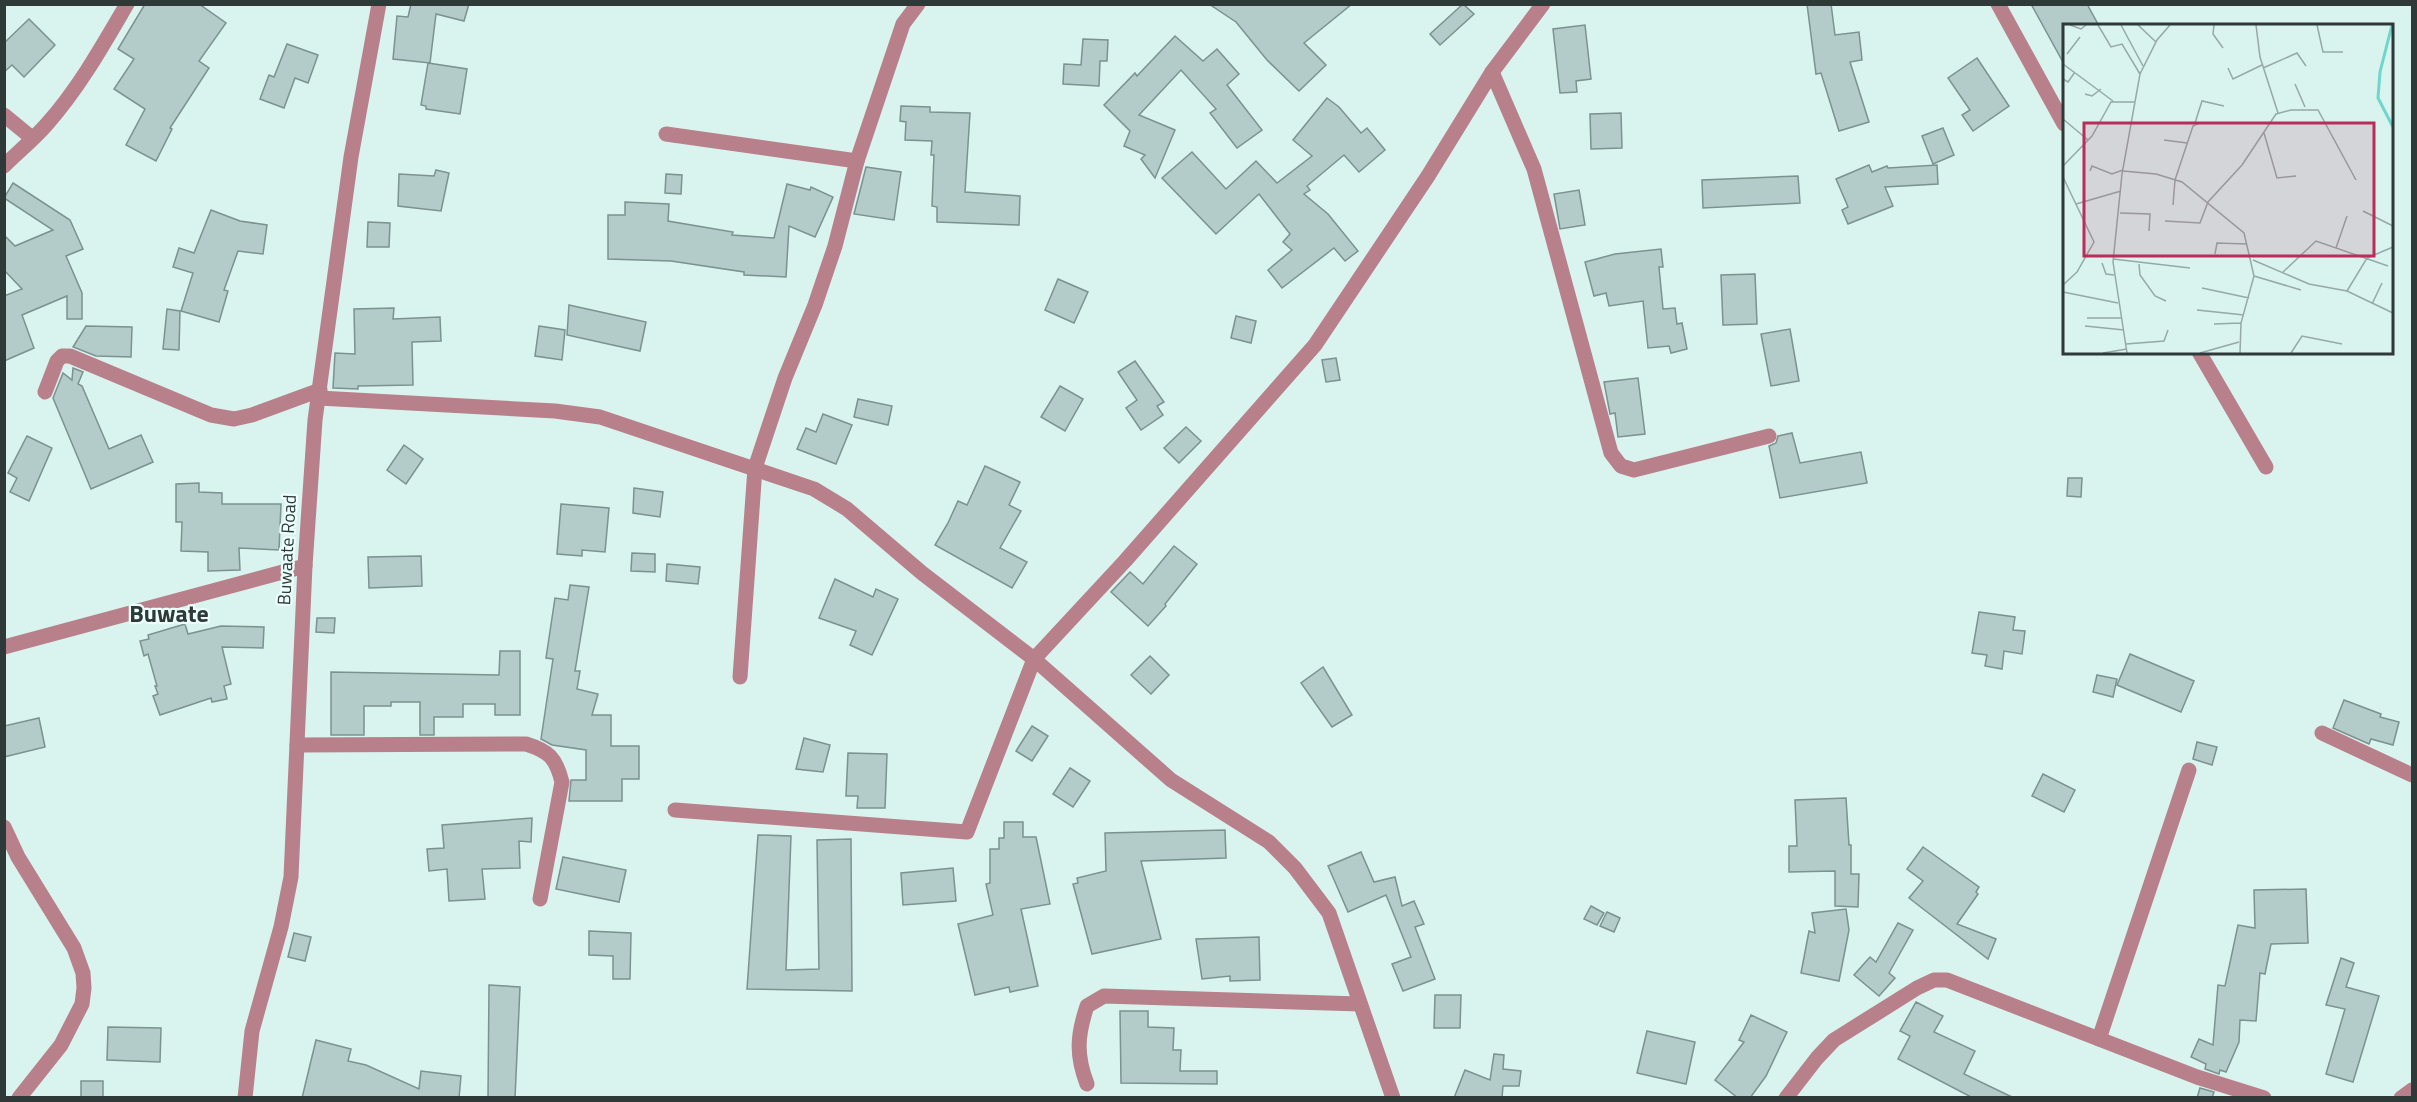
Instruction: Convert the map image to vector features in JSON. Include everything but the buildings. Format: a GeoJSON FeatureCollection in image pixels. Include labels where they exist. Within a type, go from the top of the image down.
{"type":"FeatureCollection","features":[{"type":"Feature","properties":{"kind":"street"},"geometry":{"type":"LineString","coordinates":[[4,166],[47,124],[95,60],[127,4]]}},
{"type":"Feature","properties":{"kind":"street","name":"Buwaate Road"},"geometry":{"type":"LineString","coordinates":[[245,1098],[252,1031],[281,927],[291,877],[305,566],[315,420],[351,157],[379,4]]}},
{"type":"Feature","properties":{"kind":"street"},"geometry":{"type":"LineString","coordinates":[[740,677],[755,468],[784,378],[815,304],[835,246],[856,161],[903,24],[918,4]]}},
{"type":"Feature","properties":{"kind":"street"},"geometry":{"type":"LineString","coordinates":[[675,810],[968,832],[1034,659],[1125,561],[1315,345],[1428,176],[1492,72],[1543,4]]}},
{"type":"Feature","properties":{"kind":"street"},"geometry":{"type":"LineString","coordinates":[[1998,4],[2063,121]]}},
{"type":"Feature","properties":{"kind":"street"},"geometry":{"type":"LineString","coordinates":[[1492,72],[1534,169],[1611,453],[1621,466],[1634,470],[1769,436]]}},
{"type":"Feature","properties":{"kind":"street"},"geometry":{"type":"LineString","coordinates":[[4,115],[32,138]]}},
{"type":"Feature","properties":{"kind":"street"},"geometry":{"type":"LineString","coordinates":[[666,134],[856,161]]}},
{"type":"Feature","properties":{"kind":"street"},"geometry":{"type":"LineString","coordinates":[[2200,354],[2266,467]]}},
{"type":"Feature","properties":{"kind":"street"},"geometry":{"type":"LineString","coordinates":[[45,393],[57,361],[62,356],[70,356],[211,415],[234,419],[319,394],[555,411],[600,417],[814,489],[847,509],[922,573],[1034,659],[1171,780],[1269,842],[1295,868],[1329,913],[1393,1098]]}},
{"type":"Feature","properties":{"kind":"street"},"geometry":{"type":"LineString","coordinates":[[4,647],[305,566]]}},
{"type":"Feature","properties":{"kind":"street"},"geometry":{"type":"LineString","coordinates":[[2322,733],[2412,775]]}},
{"type":"Feature","properties":{"kind":"street"},"geometry":{"type":"LineString","coordinates":[[297,745],[526,744],[550,755],[558,765],[562,782],[540,899]]}},
{"type":"Feature","properties":{"kind":"street"},"geometry":{"type":"LineString","coordinates":[[2099,1039],[2189,770]]}},
{"type":"Feature","properties":{"kind":"street"},"geometry":{"type":"LineString","coordinates":[[4,827],[18,857],[74,948],[83,973],[84,988],[81,1004],[61,1045],[19,1098]]}},
{"type":"Feature","properties":{"kind":"street"},"geometry":{"type":"LineString","coordinates":[[1786,1098],[1834,1040],[1934,980],[1947,980],[1967,987],[2197,1077],[2264,1098]]}},
{"type":"Feature","properties":{"kind":"street"},"geometry":{"type":"LineString","coordinates":[[1087,1084],[1080,1066],[1078,1033],[1087,1006],[1104,996],[1360,1004]]}},
{"type":"Feature","properties":{"kind":"street"},"geometry":{"type":"LineString","coordinates":[[2401,1098],[2412,1090]]}},
{"type":"Feature","properties":{"kind":"district","name":"Buwate"},"geometry":{"type":"Point","coordinates":[169,614]}}]}
